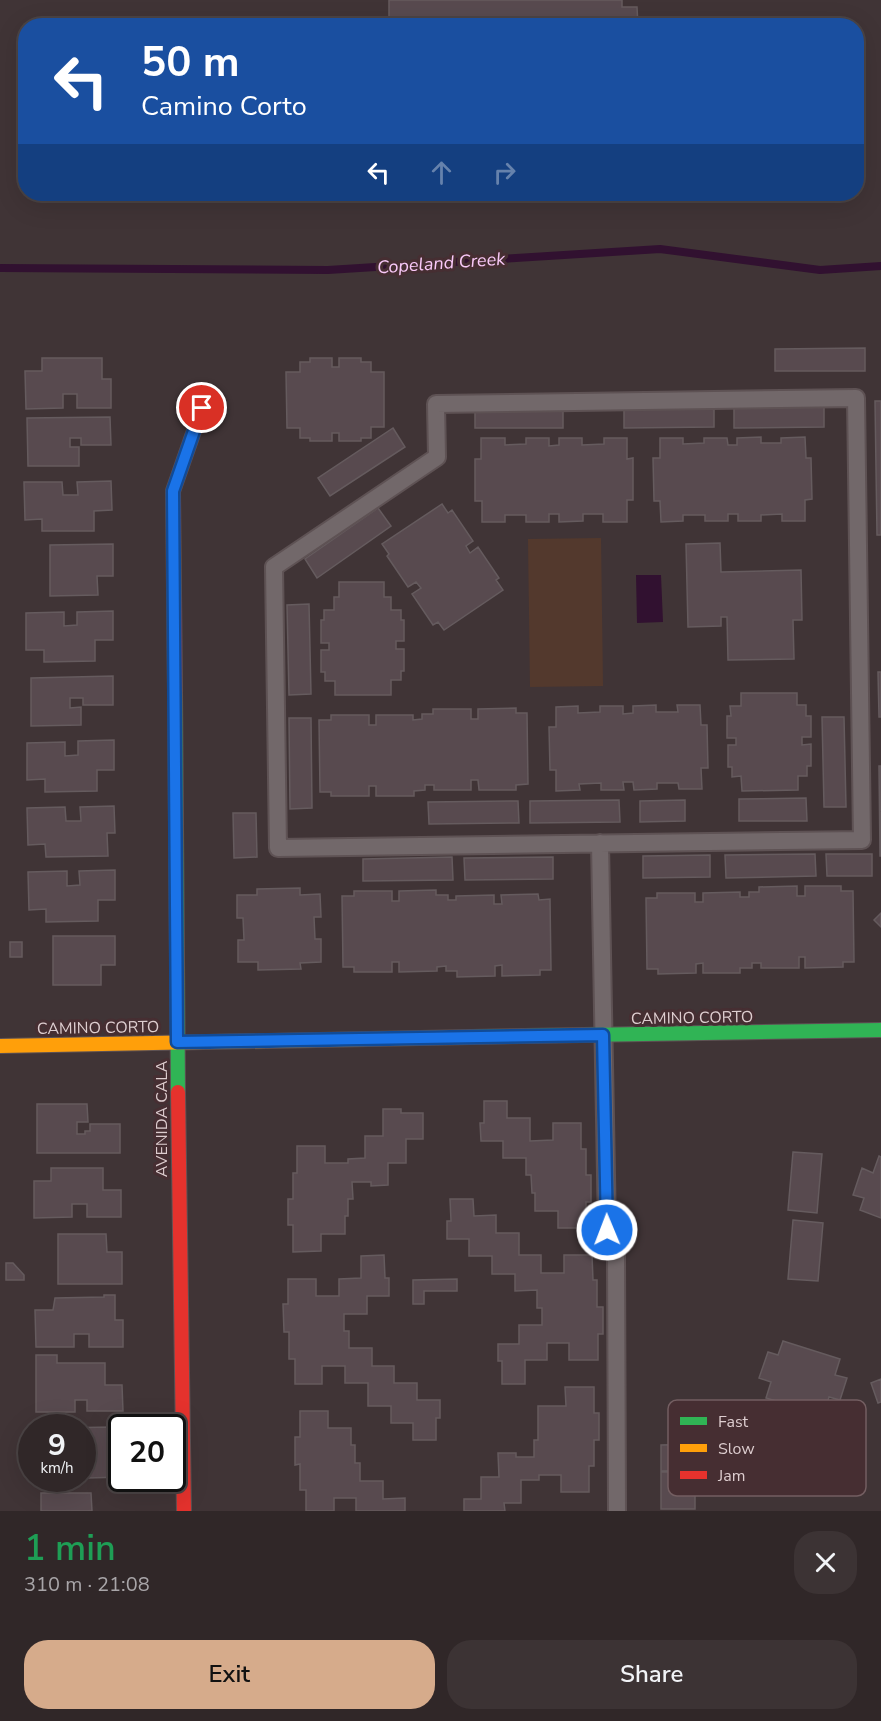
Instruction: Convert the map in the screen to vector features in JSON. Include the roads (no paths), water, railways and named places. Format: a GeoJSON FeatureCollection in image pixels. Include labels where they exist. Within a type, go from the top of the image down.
{"type":"FeatureCollection","features":[{"type":"Feature","properties":{"kind":"street","name":"AVENIDA CALA"},"geometry":{"type":"LineString","coordinates":[[184,1511],[180,1323],[173,491],[202,408]]}},
{"type":"Feature","properties":{"kind":"street","name":"CAMINO CORTO"},"geometry":{"type":"LineString","coordinates":[[0,1046],[881,1030]]}},
{"type":"Feature","properties":{"kind":"lane"},"geometry":{"type":"LineString","coordinates":[[856,398],[862,840],[600,843],[278,848],[274,567],[437,457],[436,404],[856,398]]}},
{"type":"Feature","properties":{"kind":"lane"},"geometry":{"type":"LineString","coordinates":[[600,843],[607,1230],[616,1256],[616,1510]]}},
{"type":"Feature","properties":{"kind":"waterway","name":"Copeland Creek"},"geometry":{"type":"LineString","coordinates":[[0,268],[328,270],[660,249],[820,270],[881,266]]}}]}
